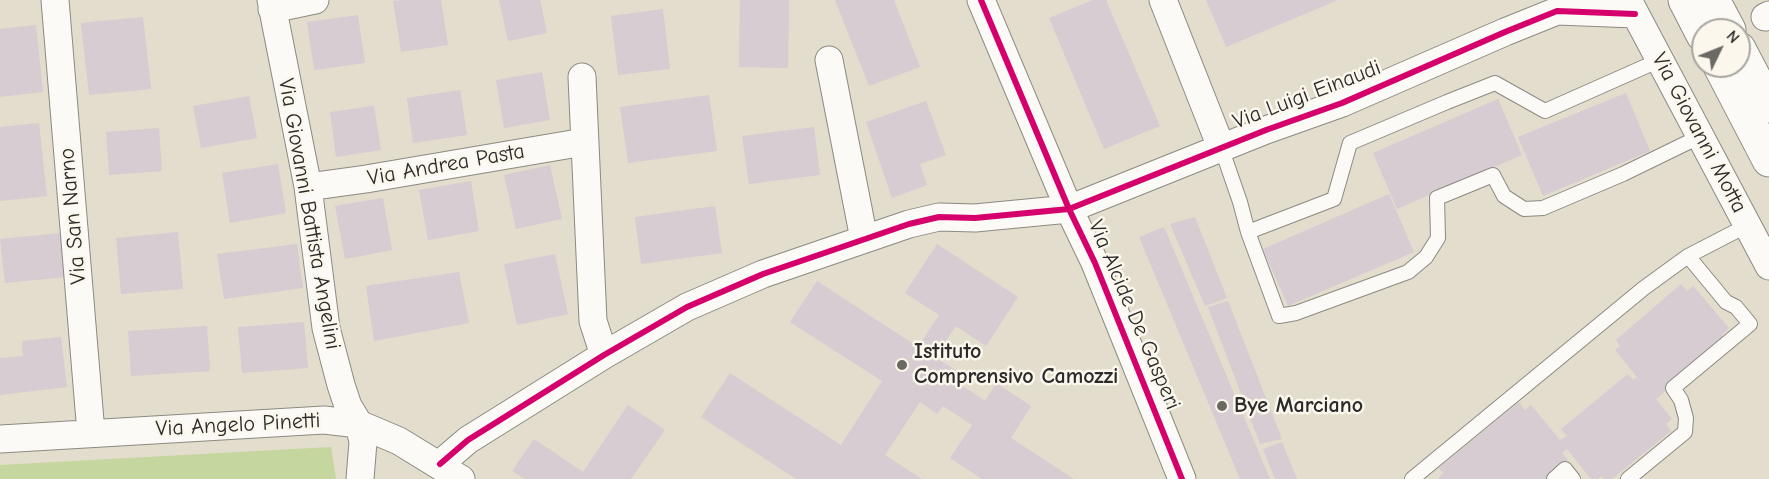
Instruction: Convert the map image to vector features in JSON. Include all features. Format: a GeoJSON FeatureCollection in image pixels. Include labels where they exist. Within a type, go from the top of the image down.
{"type":"FeatureCollection","features":[{"type":"Feature","properties":{"kind":"highway"},"geometry":{"type":"LineString","coordinates":[[1685,0],[1694,18]]}},
{"type":"Feature","properties":{"kind":"highway"},"geometry":{"type":"LineString","coordinates":[[1713,0],[1723,18]]}},
{"type":"Feature","properties":{"kind":"highway"},"geometry":{"type":"LineString","coordinates":[[1751,72],[1769,106]]}},
{"type":"Feature","properties":{"kind":"highway"},"geometry":{"type":"LineString","coordinates":[[1726,78],[1769,160]]}},
{"type":"Feature","properties":{"kind":"street","name":"Via San Narno"},"geometry":{"type":"LineString","coordinates":[[55,0],[91,433]]}},
{"type":"Feature","properties":{"kind":"street"},"geometry":{"type":"LineString","coordinates":[[272,4],[315,0]]}},
{"type":"Feature","properties":{"kind":"street","name":"Via Alcide De Gasperi"},"geometry":{"type":"LineString","coordinates":[[981,0],[1069,209],[1095,263],[1182,479]]}},
{"type":"Feature","properties":{"kind":"street","name":"Via Luigi Einaudi"},"geometry":{"type":"LineString","coordinates":[[1163,0],[1221,147]]}},
{"type":"Feature","properties":{"kind":"street","name":"Via Giovanni Battista Angelini"},"geometry":{"type":"LineString","coordinates":[[272,4],[308,187],[326,328],[348,406],[359,424]]}},
{"type":"Feature","properties":{"kind":"street","name":"Via Luigi Einaudi"},"geometry":{"type":"LineString","coordinates":[[451,471],[468,440],[604,355],[687,307],[763,274],[864,239],[939,217],[975,218],[1069,209],[1221,147],[1342,103],[1561,6],[1632,7]]}},
{"type":"Feature","properties":{"kind":"street","name":"Via Giovanni Motta"},"geometry":{"type":"LineString","coordinates":[[1632,7],[1769,266]]}},
{"type":"Feature","properties":{"kind":"street"},"geometry":{"type":"LineString","coordinates":[[829,60],[864,239]]}},
{"type":"Feature","properties":{"kind":"street"},"geometry":{"type":"LineString","coordinates":[[582,77],[593,321],[604,355]]}},
{"type":"Feature","properties":{"kind":"street","name":"Via Andrea Pasta"},"geometry":{"type":"LineString","coordinates":[[308,187],[584,142]]}},
{"type":"Feature","properties":{"kind":"street","name":"Via Angelo Pinetti"},"geometry":{"type":"LineString","coordinates":[[0,439],[324,420],[359,424],[399,441],[451,471]]}},
{"type":"Feature","properties":{"kind":"street"},"geometry":{"type":"LineString","coordinates":[[359,424],[363,442],[360,479]]}},
{"type":"Feature","properties":{"kind":"lane"},"geometry":{"type":"LineString","coordinates":[[1248,232],[1334,199],[1350,143],[1447,102],[1495,83],[1545,111],[1660,60]]}},
{"type":"Feature","properties":{"kind":"lane"},"geometry":{"type":"LineString","coordinates":[[1221,147],[1248,232],[1279,316],[1296,313],[1408,272],[1426,258],[1438,238],[1437,198],[1493,175],[1504,196],[1524,209],[1543,208],[1623,174],[1701,136]]}},
{"type":"Feature","properties":{"kind":"lane"},"geometry":{"type":"LineString","coordinates":[[1412,479],[1644,288],[1688,256],[1748,225]]}},
{"type":"Feature","properties":{"kind":"lane"},"geometry":{"type":"LineString","coordinates":[[1628,479],[1685,432],[1686,418],[1681,400],[1673,388],[1750,324],[1736,307],[1726,302],[1688,256]]}},
{"type":"Feature","properties":{"kind":"lane"},"geometry":{"type":"LineString","coordinates":[[1554,479],[1566,469],[1573,479]]}},
{"type":"Feature","properties":{"kind":"green space"},"geometry":{"type":"Polygon","coordinates":[[[331,447],[336,479],[0,479],[0,465],[331,447]]]}},
{"type":"Feature","properties":{"kind":"building"},"geometry":{"type":"Polygon","coordinates":[[[441,0],[448,45],[401,52],[393,1],[441,0]]]}},
{"type":"Feature","properties":{"kind":"building"},"geometry":{"type":"Polygon","coordinates":[[[499,0],[540,0],[547,33],[508,41],[499,0]]]}},
{"type":"Feature","properties":{"kind":"building"},"geometry":{"type":"Polygon","coordinates":[[[740,0],[789,0],[788,68],[739,67],[740,0]]]}},
{"type":"Feature","properties":{"kind":"building"},"geometry":{"type":"Polygon","coordinates":[[[835,0],[894,0],[920,67],[869,86],[835,0]]]}},
{"type":"Feature","properties":{"kind":"building"},"geometry":{"type":"Polygon","coordinates":[[[1093,0],[1106,0],[1160,126],[1104,149],[1049,18],[1093,0]]]}},
{"type":"Feature","properties":{"kind":"building"},"geometry":{"type":"Polygon","coordinates":[[[1206,0],[1338,0],[1226,47],[1206,0]]]}},
{"type":"Feature","properties":{"kind":"building"},"geometry":{"type":"Polygon","coordinates":[[[663,9],[670,69],[618,75],[611,16],[663,9]]]}},
{"type":"Feature","properties":{"kind":"building"},"geometry":{"type":"Polygon","coordinates":[[[358,15],[365,63],[314,70],[307,22],[358,15]]]}},
{"type":"Feature","properties":{"kind":"building"},"geometry":{"type":"Polygon","coordinates":[[[143,17],[151,89],[89,95],[81,23],[143,17]]]}},
{"type":"Feature","properties":{"kind":"building"},"geometry":{"type":"Polygon","coordinates":[[[36,25],[43,92],[0,97],[0,29],[36,25]]]}},
{"type":"Feature","properties":{"kind":"building"},"geometry":{"type":"Polygon","coordinates":[[[542,72],[550,120],[504,128],[496,80],[542,72]]]}},
{"type":"Feature","properties":{"kind":"building"},"geometry":{"type":"Polygon","coordinates":[[[460,90],[467,135],[413,143],[407,98],[460,90]]]}},
{"type":"Feature","properties":{"kind":"building"},"geometry":{"type":"Polygon","coordinates":[[[1626,93],[1650,151],[1543,196],[1518,137],[1626,93]]]}},
{"type":"Feature","properties":{"kind":"building"},"geometry":{"type":"Polygon","coordinates":[[[709,95],[717,151],[628,163],[620,107],[709,95]]]}},
{"type":"Feature","properties":{"kind":"building"},"geometry":{"type":"Polygon","coordinates":[[[249,96],[257,138],[201,148],[193,106],[249,96]]]}},
{"type":"Feature","properties":{"kind":"building"},"geometry":{"type":"Polygon","coordinates":[[[1498,99],[1522,155],[1397,209],[1373,153],[1498,99]]]}},
{"type":"Feature","properties":{"kind":"building"},"geometry":{"type":"Polygon","coordinates":[[[926,101],[946,155],[920,164],[927,185],[892,198],[866,122],[926,101]]]}},
{"type":"Feature","properties":{"kind":"building"},"geometry":{"type":"Polygon","coordinates":[[[374,106],[381,150],[336,157],[330,112],[374,106]]]}},
{"type":"Feature","properties":{"kind":"building"},"geometry":{"type":"Polygon","coordinates":[[[39,123],[47,196],[0,201],[0,127],[39,123]]]}},
{"type":"Feature","properties":{"kind":"building"},"geometry":{"type":"Polygon","coordinates":[[[814,127],[820,175],[749,184],[742,136],[814,127]]]}},
{"type":"Feature","properties":{"kind":"building"},"geometry":{"type":"Polygon","coordinates":[[[159,128],[162,171],[109,175],[106,132],[159,128]]]}},
{"type":"Feature","properties":{"kind":"building"},"geometry":{"type":"Polygon","coordinates":[[[278,164],[286,213],[230,223],[222,173],[278,164]]]}},
{"type":"Feature","properties":{"kind":"building"},"geometry":{"type":"Polygon","coordinates":[[[550,165],[562,219],[516,229],[504,175],[550,165]]]}},
{"type":"Feature","properties":{"kind":"building"},"geometry":{"type":"Polygon","coordinates":[[[471,181],[479,231],[428,240],[419,190],[471,181]]]}},
{"type":"Feature","properties":{"kind":"building"},"geometry":{"type":"Polygon","coordinates":[[[1389,194],[1414,252],[1288,306],[1263,249],[1389,194]]]}},
{"type":"Feature","properties":{"kind":"building"},"geometry":{"type":"Polygon","coordinates":[[[383,198],[392,250],[345,259],[335,206],[383,198]]]}},
{"type":"Feature","properties":{"kind":"building"},"geometry":{"type":"Polygon","coordinates":[[[715,206],[722,253],[641,264],[635,217],[715,206]]]}},
{"type":"Feature","properties":{"kind":"building"},"geometry":{"type":"Polygon","coordinates":[[[1195,217],[1227,298],[1205,306],[1170,224],[1195,217]]]}},
{"type":"Feature","properties":{"kind":"building"},"geometry":{"type":"Polygon","coordinates":[[[1164,227],[1270,479],[1240,479],[1139,237],[1164,227]]]}},
{"type":"Feature","properties":{"kind":"building"},"geometry":{"type":"Polygon","coordinates":[[[178,232],[183,289],[121,294],[116,238],[178,232]]]}},
{"type":"Feature","properties":{"kind":"building"},"geometry":{"type":"Polygon","coordinates":[[[61,233],[66,277],[5,283],[0,239],[61,233]]]}},
{"type":"Feature","properties":{"kind":"building"},"geometry":{"type":"Polygon","coordinates":[[[297,244],[303,288],[224,299],[217,254],[297,244]]]}},
{"type":"Feature","properties":{"kind":"building","name":"Istituto Comprensivo Camozzi"},"geometry":{"type":"Polygon","coordinates":[[[937,244],[1018,297],[986,346],[956,326],[935,357],[963,375],[958,383],[985,401],[996,383],[1031,406],[1011,438],[1074,479],[982,479],[950,458],[972,425],[943,406],[937,414],[920,402],[885,455],[922,479],[796,479],[701,417],[730,373],[841,445],[882,381],[790,322],[817,281],[918,347],[939,315],[905,293],[937,244]]]}},
{"type":"Feature","properties":{"kind":"building"},"geometry":{"type":"Polygon","coordinates":[[[555,254],[568,314],[517,325],[504,264],[555,254]]]}},
{"type":"Feature","properties":{"kind":"building"},"geometry":{"type":"Polygon","coordinates":[[[459,272],[469,323],[374,341],[366,286],[459,272]]]}},
{"type":"Feature","properties":{"kind":"building"},"geometry":{"type":"Polygon","coordinates":[[[1681,284],[1687,291],[1693,286],[1729,328],[1722,335],[1726,340],[1656,399],[1672,419],[1666,424],[1671,431],[1612,479],[1604,479],[1601,476],[1598,479],[1591,479],[1567,449],[1562,453],[1568,460],[1545,479],[1438,479],[1443,473],[1439,468],[1519,402],[1525,410],[1531,405],[1560,440],[1567,436],[1561,429],[1628,374],[1633,380],[1637,377],[1615,350],[1620,346],[1616,340],[1681,284]]]}},
{"type":"Feature","properties":{"kind":"building"},"geometry":{"type":"Polygon","coordinates":[[[1228,301],[1282,439],[1260,444],[1208,307],[1228,301]]]}},
{"type":"Feature","properties":{"kind":"building"},"geometry":{"type":"Polygon","coordinates":[[[304,322],[308,368],[242,373],[238,327],[304,322]]]}},
{"type":"Feature","properties":{"kind":"building"},"geometry":{"type":"Polygon","coordinates":[[[207,326],[210,371],[131,376],[128,331],[207,326]]]}},
{"type":"Feature","properties":{"kind":"building"},"geometry":{"type":"Polygon","coordinates":[[[61,337],[67,387],[0,395],[0,358],[23,356],[22,341],[61,337]]]}},
{"type":"Feature","properties":{"kind":"building"},"geometry":{"type":"Polygon","coordinates":[[[628,405],[665,430],[631,479],[525,479],[512,471],[534,439],[583,472],[628,405]]]}},
{"type":"Feature","properties":{"kind":"building"},"geometry":{"type":"Polygon","coordinates":[[[1282,442],[1297,479],[1275,479],[1263,449],[1282,442]]]}},
{"type":"Feature","properties":{"kind":"cycle path"},"geometry":{"type":"LineString","coordinates":[[981,0],[1069,209],[1095,263],[1182,479]]}},
{"type":"Feature","properties":{"kind":"cycle path"},"geometry":{"type":"LineString","coordinates":[[440,464],[468,440],[604,355],[687,307],[763,274],[909,224],[939,217],[975,218],[1069,209],[1266,130],[1342,103],[1557,11],[1635,14]]}},
{"type":"Feature","properties":{"kind":"place","name":"Istituto Comprensivo Camozzi"},"geometry":{"type":"Point","coordinates":[902,365]}},
{"type":"Feature","properties":{"kind":"place","name":"Bye Marciano"},"geometry":{"type":"Point","coordinates":[1222,406]}}]}
